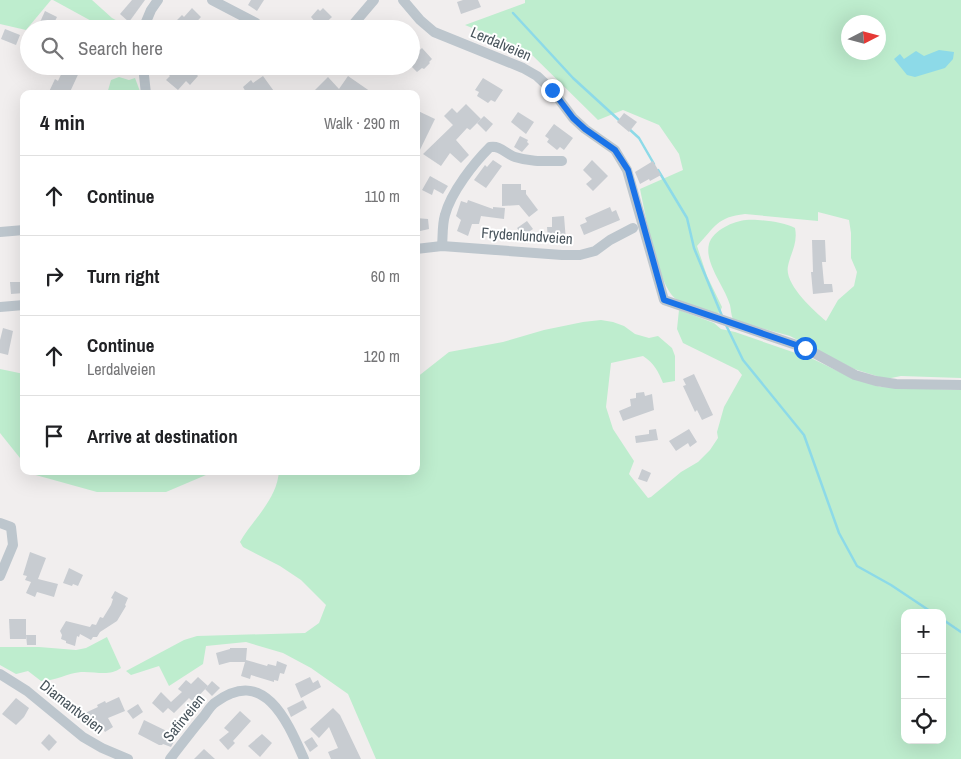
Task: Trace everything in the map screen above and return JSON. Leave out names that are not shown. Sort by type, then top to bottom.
[{"type":"street","points":[[147,20],[158,0]]},
{"type":"street","points":[[212,0],[249,20]]},
{"type":"street","points":[[357,20],[374,0]]},
{"type":"street","name":"Lerdalveien","points":[[403,0],[420,20],[434,32],[523,68],[537,76],[552,90],[573,118],[618,154],[628,170],[664,300],[805,348],[855,375],[896,384],[961,385]]},
{"type":"street","points":[[143,75],[145,90]]},
{"type":"street","points":[[442,246],[443,226],[448,206],[480,156],[490,147],[498,147],[512,156],[528,161],[562,161]]},
{"type":"street","name":"Frydenlundveien","points":[[420,249],[442,246],[562,256],[580,255],[595,251],[610,240],[633,228]]},
{"type":"street","points":[[0,232],[20,230]]},
{"type":"street","points":[[0,307],[20,305]]},
{"type":"street","points":[[0,523],[11,527],[13,545],[0,576]]},
{"type":"street","name":"Diamantveien","points":[[0,674],[27,691],[83,737],[102,748],[128,759]]},
{"type":"street","name":"Safirveien","points":[[170,759],[215,702],[232,693],[253,691],[268,699],[285,718],[304,759]]},
{"type":"green space","points":[[0,0],[51,0],[34,20],[20,20],[20,29],[0,24]]},
{"type":"green space","points":[[53,0],[92,0],[116,20],[90,20]]},
{"type":"green space","points":[[525,0],[961,0],[961,378],[901,376],[886,379],[854,369],[790,336],[733,320],[730,305],[709,259],[709,244],[715,234],[724,227],[746,220],[778,223],[795,228],[795,243],[788,266],[790,281],[801,296],[826,321],[838,300],[854,286],[857,272],[851,258],[849,220],[818,212],[818,221],[745,214],[722,220],[697,246],[707,276],[722,307],[720,312],[716,314],[685,304],[676,299],[669,292],[658,265],[640,189],[683,170],[679,154],[659,125],[623,110],[598,120],[528,51],[465,25],[525,3]]},
{"type":"green space","points":[[119,77],[129,80],[135,78],[140,90],[108,90],[111,80]]},
{"type":"green space","points":[[679,310],[714,323],[721,329],[813,359],[852,378],[881,387],[961,390],[961,759],[376,759],[348,694],[311,668],[283,653],[246,642],[206,646],[203,664],[169,686],[159,666],[131,675],[126,671],[184,640],[197,636],[305,633],[319,623],[326,605],[301,580],[280,566],[243,547],[240,542],[264,509],[274,491],[278,475],[420,475],[420,375],[449,352],[503,342],[544,330],[601,320],[624,326],[635,334],[649,338],[658,336],[672,348],[675,356],[675,381],[663,383],[650,361],[643,356],[611,363],[606,407],[613,429],[634,461],[629,474],[648,498],[681,472],[698,462],[710,450],[718,438],[717,432],[724,407],[742,375],[738,370],[683,343],[677,329]]},
{"type":"green space","points":[[0,369],[20,373],[20,458],[0,433]]},
{"type":"green space","points":[[36,475],[206,475],[166,492],[97,492]]},
{"type":"green space","points":[[107,637],[121,668],[116,671],[102,673],[81,672],[41,681],[28,671],[16,674],[0,665],[0,647],[39,647],[76,650],[86,648]]},
{"type":"water","points":[[939,50],[954,52],[953,59],[945,68],[915,77],[907,75],[894,59],[900,54],[904,59],[916,51],[924,56]]},
{"type":"building","points":[[132,0],[145,0],[130,20],[127,20],[120,14]]},
{"type":"building","points":[[251,0],[264,0],[257,11],[248,5]]},
{"type":"building","points":[[478,0],[481,7],[461,14],[457,2]]},
{"type":"building","points":[[192,8],[201,17],[198,20],[177,20],[182,15],[184,17]]},
{"type":"building","points":[[323,8],[332,17],[329,20],[313,20],[311,17],[318,9],[320,11]]},
{"type":"building","points":[[45,11],[57,17],[56,20],[41,20]]},
{"type":"building","points":[[5,29],[20,35],[16,45],[1,39]]},
{"type":"building","points":[[422,48],[432,59],[424,69],[420,70],[420,50]]},
{"type":"building","points":[[61,75],[78,75],[71,90],[50,90],[55,79],[58,81]]},
{"type":"building","points":[[170,76],[198,76],[190,85],[186,81],[178,90],[166,80]]},
{"type":"building","points":[[263,76],[273,90],[245,90],[243,87],[251,80],[253,83]]},
{"type":"building","points":[[348,76],[368,90],[315,90],[328,77],[339,89]]},
{"type":"building","points":[[483,78],[503,90],[495,102],[491,100],[488,103],[477,96],[479,92],[475,90]]},
{"type":"building","points":[[466,104],[481,119],[470,130],[467,128],[456,140],[469,155],[461,163],[450,153],[441,166],[423,154],[453,125],[444,116],[452,108],[457,113]]},
{"type":"building","points":[[420,112],[435,119],[420,150]]},
{"type":"building","points":[[518,112],[534,122],[526,134],[511,122]]},
{"type":"building","points":[[624,113],[637,122],[629,132],[617,122]]},
{"type":"building","points":[[484,116],[493,124],[486,132],[477,123]]},
{"type":"building","points":[[554,124],[573,138],[564,150],[560,147],[557,150],[547,142],[549,139],[545,136]]},
{"type":"building","points":[[520,136],[528,140],[529,144],[522,152],[514,147]]},
{"type":"building","points":[[493,160],[502,166],[486,188],[474,180],[485,165],[487,167]]},
{"type":"building","points":[[592,160],[608,176],[593,191],[586,184],[592,179],[583,170]]},
{"type":"building","points":[[653,161],[661,175],[640,184],[635,172]]},
{"type":"building","points":[[430,176],[448,186],[443,194],[434,189],[432,195],[422,190]]},
{"type":"building","points":[[502,184],[521,184],[521,190],[526,190],[526,194],[538,210],[529,217],[519,205],[502,206]]},
{"type":"building","points":[[468,200],[493,209],[493,207],[505,208],[504,219],[481,216],[479,224],[472,224],[468,236],[457,231],[461,220],[456,216],[461,201],[467,203]]},
{"type":"building","points":[[610,207],[612,212],[616,210],[620,220],[584,235],[580,225],[587,222],[585,218]]},
{"type":"building","points":[[564,216],[566,241],[553,242],[553,239],[548,239],[547,227],[552,227],[552,217]]},
{"type":"building","points":[[420,218],[428,219],[429,229],[420,231]]},
{"type":"building","points":[[527,221],[533,229],[523,236],[517,228]]},
{"type":"building","points":[[812,240],[825,240],[826,262],[822,262],[824,284],[832,284],[833,292],[813,294],[811,272],[813,272]]},
{"type":"building","points":[[10,282],[20,282],[20,293],[11,294]]},
{"type":"building","points":[[3,328],[13,331],[8,355],[0,353],[0,340]]},
{"type":"building","points":[[694,374],[713,415],[702,420],[697,410],[695,412],[683,386],[686,385],[683,379]]},
{"type":"building","points":[[644,392],[645,396],[652,394],[654,410],[623,421],[619,411],[631,406],[630,399],[636,398],[636,393]]},
{"type":"building","points":[[656,429],[658,440],[636,443],[635,436],[649,434],[649,430]]},
{"type":"building","points":[[689,429],[697,442],[690,447],[688,443],[676,451],[669,441]]},
{"type":"building","points":[[642,469],[651,473],[647,482],[638,479]]},
{"type":"building","points":[[30,552],[46,558],[38,579],[58,584],[54,597],[37,592],[35,597],[26,593],[31,582],[25,580],[27,576],[23,575]]},
{"type":"building","points":[[69,568],[83,575],[78,586],[63,583]]},
{"type":"building","points":[[115,591],[128,598],[126,606],[117,621],[91,640],[80,634],[79,637],[77,636],[75,646],[61,639],[60,631],[66,621],[90,627],[92,624],[96,625],[100,617],[103,618],[111,605],[113,599],[111,598]]},
{"type":"building","points":[[9,619],[26,619],[26,639],[10,639]]},
{"type":"building","points":[[26,635],[36,635],[36,645],[27,645]]},
{"type":"building","points":[[230,648],[247,648],[246,660],[267,666],[268,664],[276,666],[277,661],[287,665],[284,674],[280,673],[278,681],[274,680],[274,682],[251,675],[250,679],[241,676],[245,662],[230,662],[219,665],[216,653]]},
{"type":"building","points":[[198,677],[208,686],[193,702],[189,698],[174,713],[168,708],[163,713],[152,703],[161,692],[171,702],[182,692],[178,689],[186,680],[191,684]]},
{"type":"building","points":[[310,677],[313,683],[318,680],[321,687],[301,698],[295,684]]},
{"type":"building","points":[[212,681],[220,688],[212,696],[205,689]]},
{"type":"building","points":[[119,697],[125,711],[108,718],[113,727],[105,732],[99,723],[91,726],[85,713],[98,707],[97,705],[105,701],[106,703]]},
{"type":"building","points":[[16,698],[29,708],[16,725],[2,714]]},
{"type":"building","points":[[303,700],[307,708],[291,717],[287,708]]},
{"type":"building","points":[[138,704],[143,712],[133,719],[127,711]]},
{"type":"building","points":[[333,708],[340,715],[361,759],[331,759],[328,752],[338,748],[329,727],[319,738],[310,729]]},
{"type":"building","points":[[240,711],[251,721],[233,741],[235,743],[228,750],[219,740],[229,732],[224,728]]},
{"type":"building","points":[[144,720],[177,736],[171,747],[163,744],[159,745],[138,734]]},
{"type":"building","points":[[49,734],[57,742],[49,751],[41,743]]},
{"type":"building","points":[[262,734],[272,743],[260,757],[248,746]]},
{"type":"building","points":[[312,737],[318,746],[310,752],[304,742]]},
{"type":"building","points":[[204,749],[215,759],[194,759]]},
{"type":"waterway","points":[[513,13],[573,78],[620,121]]},
{"type":"waterway","points":[[628,128],[639,138],[654,164]]},
{"type":"waterway","points":[[658,170],[687,218],[694,248],[722,316]]},
{"type":"waterway","points":[[726,325],[743,360],[804,435],[839,533],[857,566],[891,585],[927,609]]},
{"type":"waterway","points":[[946,622],[961,632]]},
{"type":"route","points":[[552,90],[573,118],[592,135],[615,150],[628,170],[664,300],[721,321],[805,348]]}]
